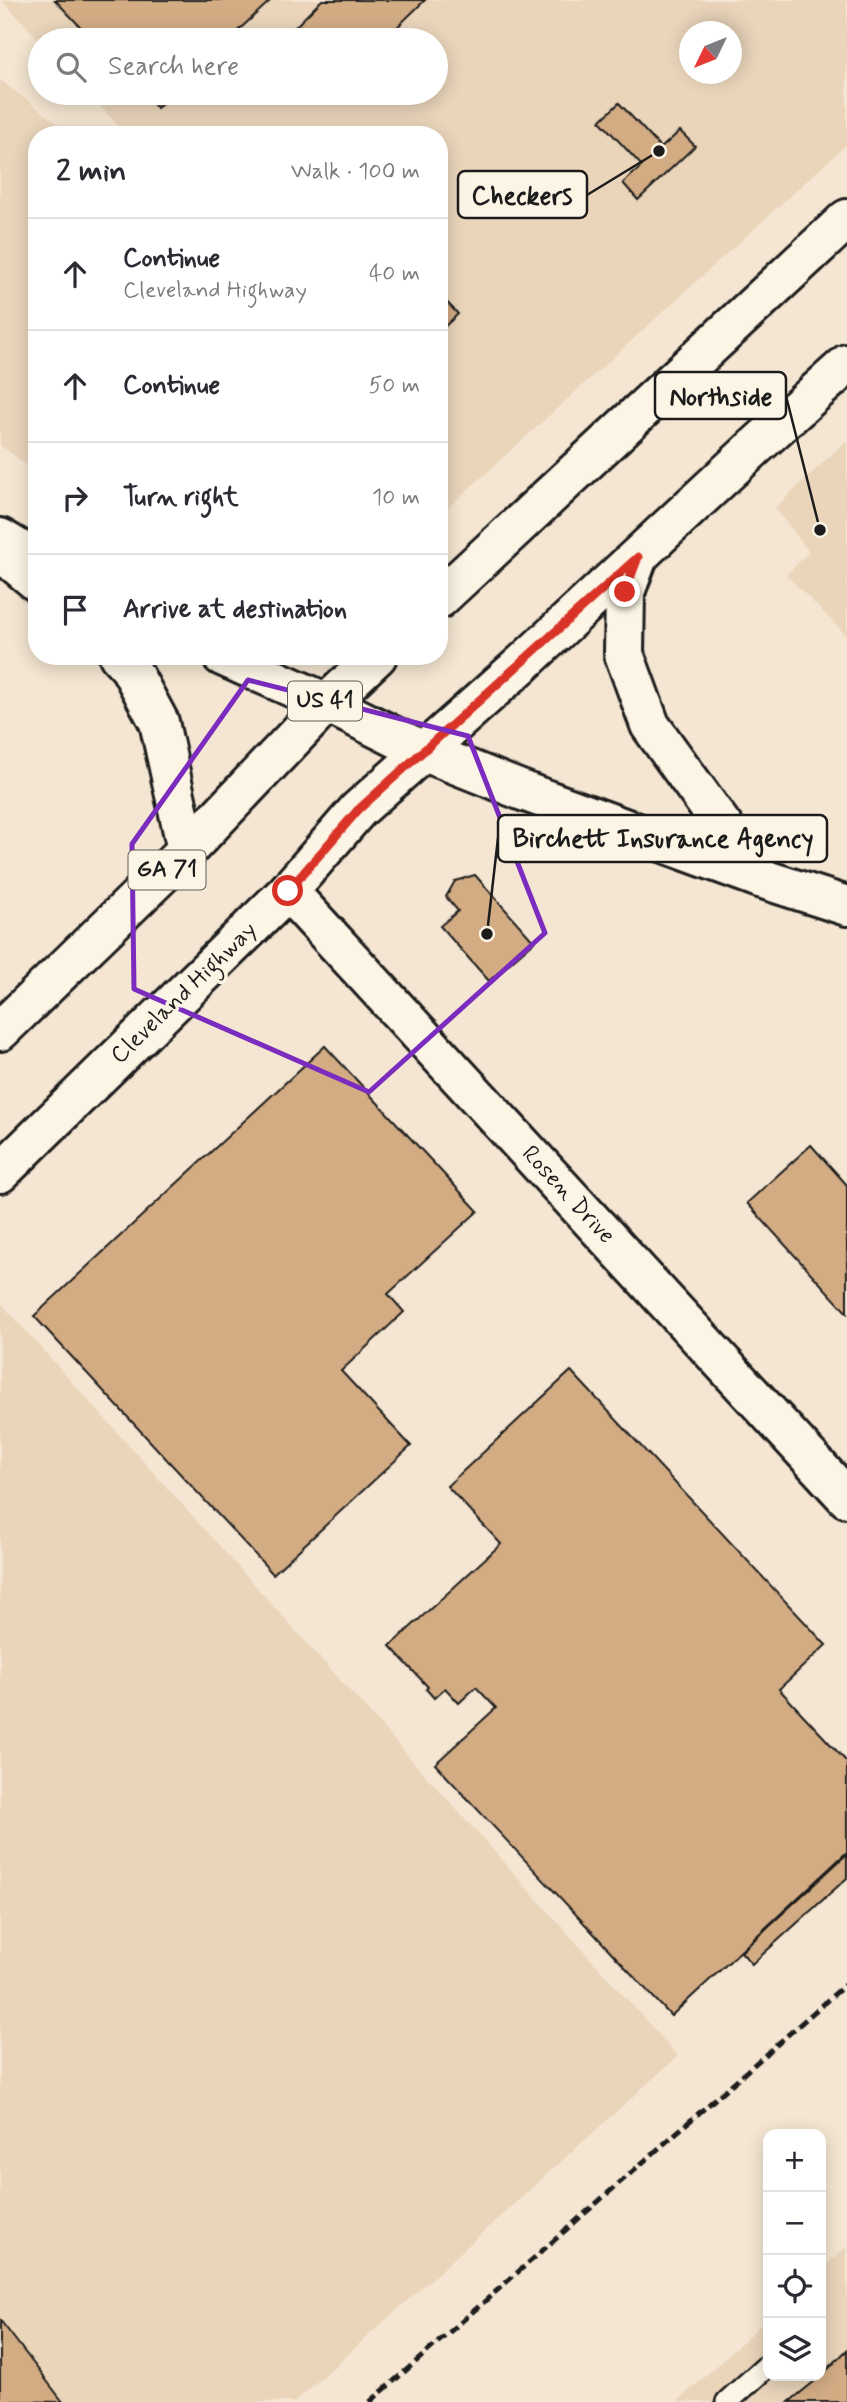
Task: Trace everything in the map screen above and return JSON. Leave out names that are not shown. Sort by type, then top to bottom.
[{"type":"main road","points":[[448,591],[847,219]]},
{"type":"main road","name":"Cleveland Highway","points":[[0,1173],[288,891],[358,810],[425,752],[847,364]]},
{"type":"main road","points":[[0,538],[28,555]]},
{"type":"main road","points":[[0,551],[28,574]]},
{"type":"main road","points":[[638,557],[625,592],[624,654],[650,724],[760,878]]},
{"type":"main road","points":[[127,665],[159,722],[187,850]]},
{"type":"main road","name":"US 41","points":[[242,665],[327,703],[425,752],[536,796],[760,878],[847,906]]},
{"type":"main road","points":[[327,703],[367,665]]},
{"type":"main road","name":"GA 71","points":[[0,1031],[187,850],[327,703]]},
{"type":"main road","name":"Rosen Drive","points":[[288,891],[847,1498]]},
{"type":"lane","points":[[727,2402],[763,2370]]},
{"type":"highlighted area","points":[[248,680],[468,736],[545,933],[369,1092],[134,989],[132,844]]},
{"type":"shaded area","points":[[2,0],[847,0],[847,144],[448,508],[448,126],[119,126],[99,105],[448,105],[448,28],[28,28]]},
{"type":"shaded area","points":[[0,80],[28,101],[28,105],[33,105],[61,126],[28,126],[28,466],[0,445]]},
{"type":"shaded area","points":[[847,440],[847,636],[786,575],[809,552],[775,508]]},
{"type":"shaded area","points":[[0,1302],[678,2056],[295,2402],[0,2402]]},
{"type":"shaded area","points":[[847,2246],[847,2402],[677,2402],[763,2323],[763,2381],[826,2381],[826,2265]]},
{"type":"building","points":[[55,0],[271,0],[241,28],[82,28]]},
{"type":"building","points":[[322,0],[425,0],[396,28],[295,27]]},
{"type":"building","points":[[619,103],[661,148],[680,131],[695,146],[638,200],[623,183],[642,166],[600,121]]},
{"type":"building","points":[[448,303],[458,314],[448,323]]},
{"type":"building","points":[[475,875],[534,942],[489,981],[440,926],[458,911],[446,897],[455,881]]},
{"type":"building","points":[[325,1046],[478,1211],[388,1294],[404,1312],[341,1371],[411,1446],[273,1574],[34,1316]]},
{"type":"building","points":[[811,1145],[847,1185],[847,1313],[747,1203]]},
{"type":"building","points":[[571,1371],[826,1645],[779,1689],[847,1762],[847,1852],[671,2016],[435,1764],[496,1708],[476,1687],[459,1703],[445,1688],[434,1698],[426,1689],[428,1687],[390,1646],[501,1544],[447,1486]]},
{"type":"building","points":[[847,1854],[847,1878],[752,1964],[741,1952]]},
{"type":"building","points":[[0,2320],[63,2402],[0,2401]]},
{"type":"building","points":[[847,2350],[847,2402],[789,2402],[815,2381],[826,2381],[826,2371]]},
{"type":"railway","points":[[370,2402],[847,1983]]},
{"type":"place","name":"Checkers","points":[[659,151]]},
{"type":"place","name":"Northside","points":[[820,530]]},
{"type":"place","name":"Birchett Insurance Agency","points":[[487,934]]},
{"type":"route","points":[[288,891],[358,810],[638,557],[625,592]]}]
